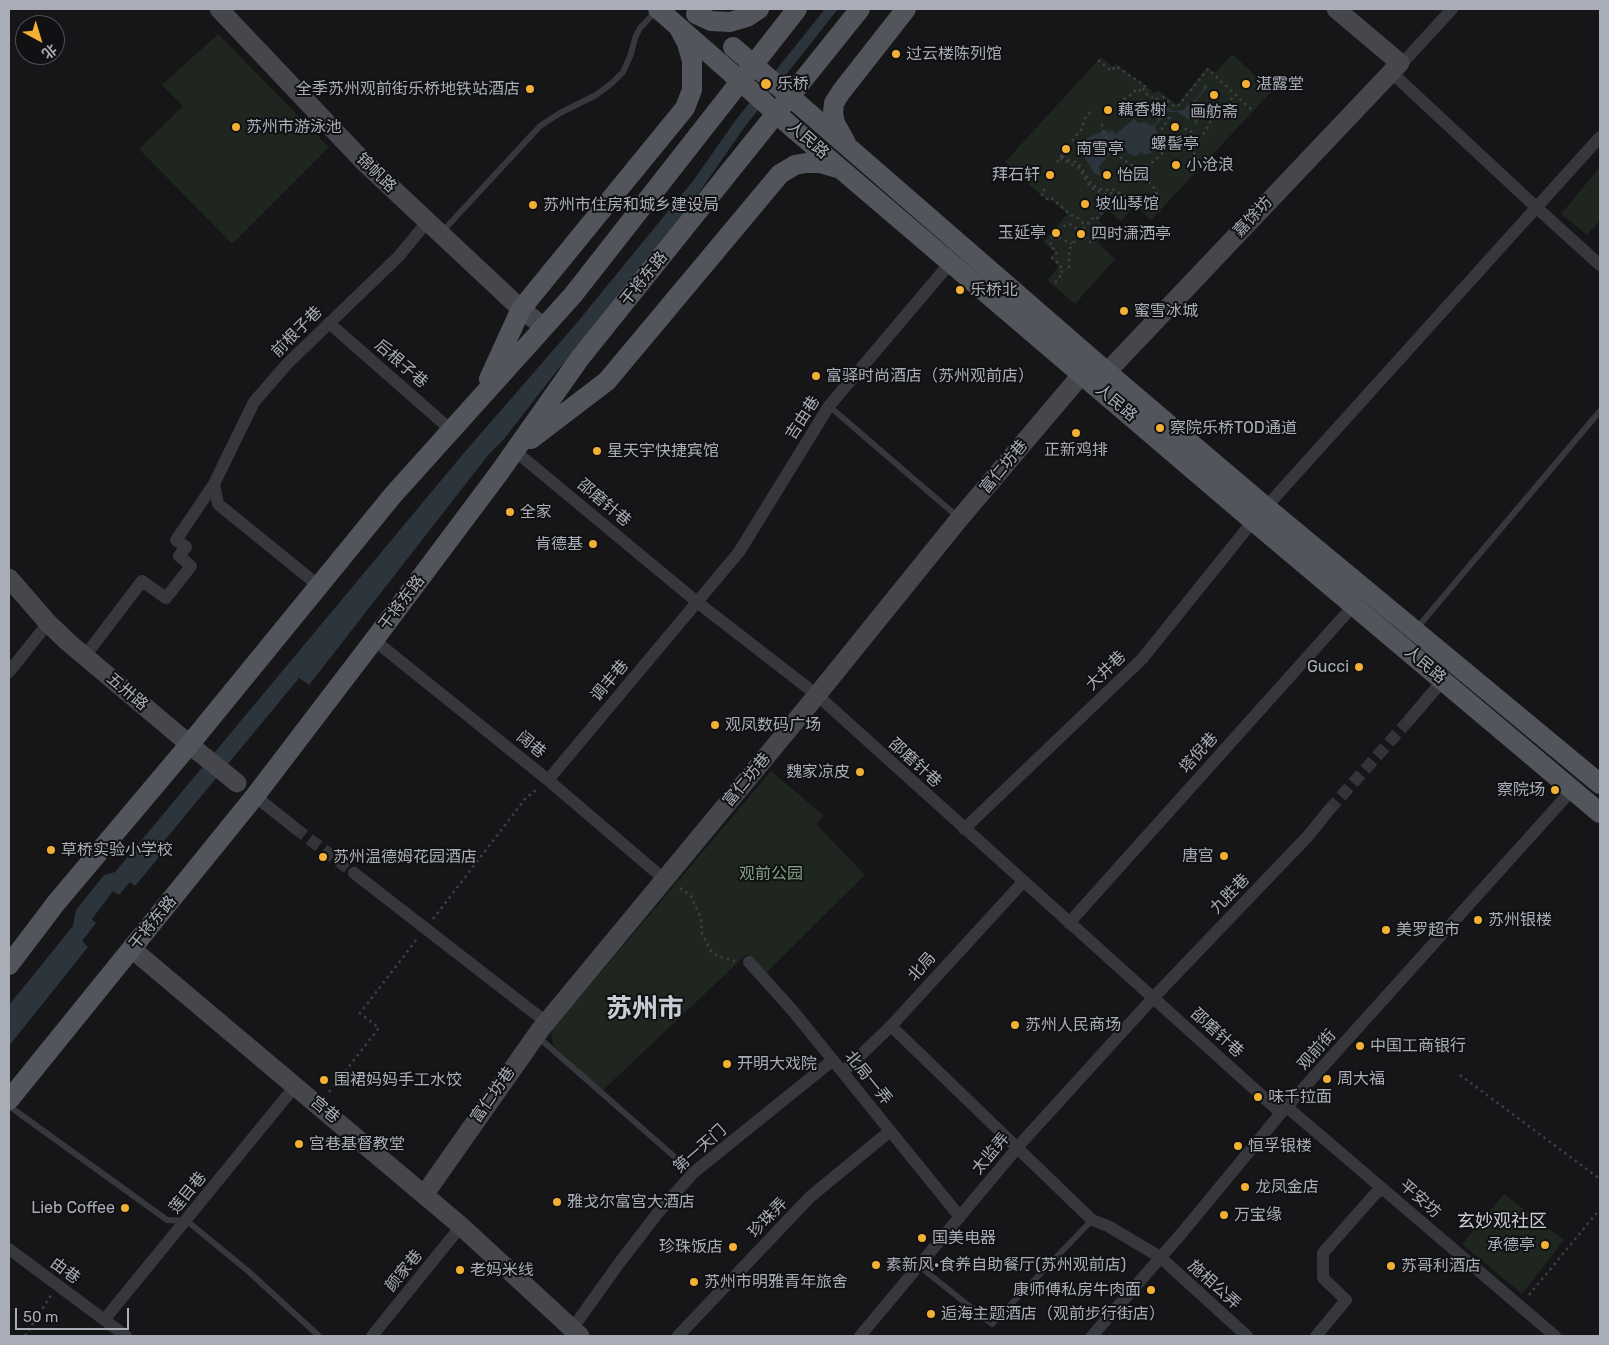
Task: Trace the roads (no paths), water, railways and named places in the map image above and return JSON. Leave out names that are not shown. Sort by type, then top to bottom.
[{"type":"main road","name":"人民路","points":[[658,9],[795,130],[1082,374],[1260,514],[1415,630],[1600,784]]},
{"type":"main road","points":[[693,11],[711,21],[730,22],[748,17],[759,9]]},
{"type":"main road","points":[[9,965],[56,903],[197,751],[319,586],[393,495],[573,295],[797,9]]},
{"type":"main road","name":"干将东路","points":[[9,1100],[254,796],[374,640],[515,451],[580,358],[860,9]]},
{"type":"main road","points":[[850,149],[838,131],[833,113],[834,103],[906,9]]},
{"type":"main road","name":"人民路","points":[[693,11],[1107,372],[1260,514],[1354,605],[1600,813]]},
{"type":"main road","points":[[482,395],[521,309],[685,108],[692,90],[693,72],[690,53],[679,28]]},
{"type":"main road","points":[[515,451],[607,381],[780,174],[795,165],[812,162],[827,164],[842,170]]},
{"type":"street","name":"锦帆路","points":[[219,9],[346,144],[521,309],[544,327]]},
{"type":"street","points":[[1336,9],[1537,208],[1600,265]]},
{"type":"street","points":[[1395,68],[1407,58],[1452,9]]},
{"type":"street","name":"嘉馀坊","points":[[1107,372],[1395,68]]},
{"type":"street","name":"大井巷","points":[[964,829],[1142,659],[1260,514],[1600,137]]},
{"type":"street","name":"前根子巷","points":[[85,656],[142,581],[166,598],[191,566],[180,556],[186,547],[176,540],[214,484],[254,402],[287,364],[329,323],[399,256],[434,228]]},
{"type":"street","name":"吉由巷","points":[[697,602],[739,552],[829,406],[951,262]]},
{"type":"street","name":"后根子巷","points":[[329,323],[451,430]]},
{"type":"street","name":"富仁坊巷","points":[[424,1195],[541,1029],[817,695],[960,518],[1082,374]]},
{"type":"street","name":"邵磨针巷","points":[[515,451],[697,602],[817,695],[1153,998],[1284,1110]]},
{"type":"street","points":[[214,484],[218,504],[319,586]]},
{"type":"street","name":"五卅路","points":[[9,578],[48,623],[85,656],[197,751],[254,796]]},
{"type":"street","name":"调丰巷","points":[[548,780],[697,602]]},
{"type":"street","name":"塔倪巷","points":[[1069,923],[1354,605]]},
{"type":"street","points":[[9,672],[48,623]]},
{"type":"street","name":"阔巷","points":[[374,640],[548,780],[664,879]]},
{"type":"street","points":[[1410,719],[1443,680]]},
{"type":"street","name":"观前街","points":[[1092,1336],[1284,1110],[1572,790]]},
{"type":"street","points":[[254,796],[295,828]]},
{"type":"street","name":"九胜巷","points":[[1153,998],[1308,836],[1329,810]]},
{"type":"street","points":[[354,873],[541,1029]]},
{"type":"street","name":"北局","points":[[843,1072],[891,1026],[1023,882]]},
{"type":"street","name":"宫巷","points":[[132,949],[296,1085],[460,1226],[576,1333]]},
{"type":"street","name":"北局一弄","points":[[749,962],[843,1072],[960,1217]]},
{"type":"street","name":"太监弄","points":[[860,1336],[1018,1147],[1153,998]]},
{"type":"street","points":[[891,1026],[1092,1220]]},
{"type":"street","name":"第一天门","points":[[576,1333],[636,1242],[693,1173],[833,1060]]},
{"type":"street","name":"莲目巷","points":[[104,1320],[187,1221],[296,1085]]},
{"type":"street","name":"平安坊","points":[[1284,1110],[1383,1189],[1555,1336]]},
{"type":"street","name":"珍珠弄","points":[[678,1336],[810,1197],[890,1131]]},
{"type":"street","points":[[1316,1336],[1346,1300],[1324,1278],[1323,1253],[1376,1194],[1383,1189]]},
{"type":"street","name":"施相公弄","points":[[1092,1220],[1108,1226],[1160,1257],[1247,1336]]},
{"type":"street","name":"颜家巷","points":[[372,1336],[460,1226]]},
{"type":"street","name":"由巷","points":[[9,1250],[126,1336]]},
{"type":"lane","points":[[434,228],[540,126],[560,113],[596,95],[612,83],[623,72],[640,28],[658,9]]},
{"type":"lane","points":[[829,406],[960,518]]},
{"type":"lane","points":[[1415,630],[1600,411]]},
{"type":"lane","points":[[541,1029],[693,1173]]},
{"type":"lane","points":[[9,1106],[168,1220],[187,1221],[248,1271],[319,1336]]},
{"type":"lane","points":[[919,1266],[992,1324],[1092,1220]]},
{"type":"tunnel","points":[[1329,810],[1410,719]]},
{"type":"tunnel","points":[[295,828],[354,873]]},
{"type":"place","name":"过云楼陈列馆","points":[[896,54]]},
{"type":"place","name":"乐桥","points":[[766,84]]},
{"type":"place","name":"湛露堂","points":[[1246,84]]},
{"type":"place","name":"全季苏州观前街乐桥地铁站酒店","points":[[530,89]]},
{"type":"place","name":"画舫斋","points":[[1214,95]]},
{"type":"place","name":"藕香榭","points":[[1108,110]]},
{"type":"place","name":"苏州市游泳池","points":[[236,127]]},
{"type":"place","name":"螺髻亭","points":[[1175,127]]},
{"type":"place","name":"南雪亭","points":[[1066,149]]},
{"type":"place","name":"小沧浪","points":[[1176,165]]},
{"type":"place","name":"拜石轩","points":[[1050,175]]},
{"type":"place","name":"怡园","points":[[1107,175]]},
{"type":"place","name":"坡仙琴馆","points":[[1085,204]]},
{"type":"place","name":"苏州市住房和城乡建设局","points":[[533,205]]},
{"type":"place","name":"玉延亭","points":[[1056,233]]},
{"type":"place","name":"四时潇洒亭","points":[[1081,234]]},
{"type":"place","name":"乐桥北","points":[[960,290]]},
{"type":"place","name":"蜜雪冰城","points":[[1124,311]]},
{"type":"place","name":"富驿时尚酒店（苏州观前店）","points":[[816,376]]},
{"type":"place","name":"察院乐桥TOD通道","points":[[1160,428]]},
{"type":"place","name":"正新鸡排","points":[[1076,433]]},
{"type":"place","name":"星天宇快捷宾馆","points":[[597,451]]},
{"type":"place","name":"全家","points":[[510,512]]},
{"type":"place","name":"肯德基","points":[[593,544]]},
{"type":"place","name":"Gucci","points":[[1359,667]]},
{"type":"place","name":"观凤数码广场","points":[[715,725]]},
{"type":"place","name":"魏家凉皮","points":[[860,772]]},
{"type":"place","name":"察院场","points":[[1555,790]]},
{"type":"place","name":"草桥实验小学校","points":[[51,850]]},
{"type":"place","name":"唐宫","points":[[1224,856]]},
{"type":"place","name":"苏州温德姆花园酒店","points":[[323,857]]},
{"type":"place","name":"苏州银楼","points":[[1478,920]]},
{"type":"place","name":"美罗超市","points":[[1386,930]]},
{"type":"place","name":"苏州人民商场","points":[[1015,1025]]},
{"type":"place","name":"中国工商银行","points":[[1360,1046]]},
{"type":"place","name":"开明大戏院","points":[[727,1064]]},
{"type":"place","name":"周大福","points":[[1327,1079]]},
{"type":"place","name":"围裙妈妈手工水饺","points":[[324,1080]]},
{"type":"place","name":"味千拉面","points":[[1258,1097]]},
{"type":"place","name":"宫巷基督教堂","points":[[299,1144]]},
{"type":"place","name":"恒孚银楼","points":[[1238,1146]]},
{"type":"place","name":"龙凤金店","points":[[1245,1187]]},
{"type":"place","name":"雅戈尔富宫大酒店","points":[[557,1202]]},
{"type":"place","name":"Lieb Coffee","points":[[125,1208]]},
{"type":"place","name":"万宝缘","points":[[1224,1215]]},
{"type":"place","name":"国美电器","points":[[922,1238]]},
{"type":"place","name":"承德亭","points":[[1545,1245]]},
{"type":"place","name":"珍珠饭店","points":[[733,1247]]},
{"type":"place","name":"素新风·食养自助餐厅(苏州观前店)","points":[[876,1265]]},
{"type":"place","name":"苏哥利酒店","points":[[1391,1266]]},
{"type":"place","name":"老妈米线","points":[[460,1270]]},
{"type":"place","name":"苏州市明雅青年旅舍","points":[[694,1282]]},
{"type":"place","name":"康师傅私房牛肉面","points":[[1151,1290]]},
{"type":"place","name":"逅海主题酒店（观前步行街店）","points":[[931,1314]]},
{"type":"district","name":"苏州市","points":[[645,1009]]},
{"type":"district","name":"玄妙观社区","points":[[1502,1222]]},
{"type":"park label","name":"观前公园","points":[[771,874]]}]
